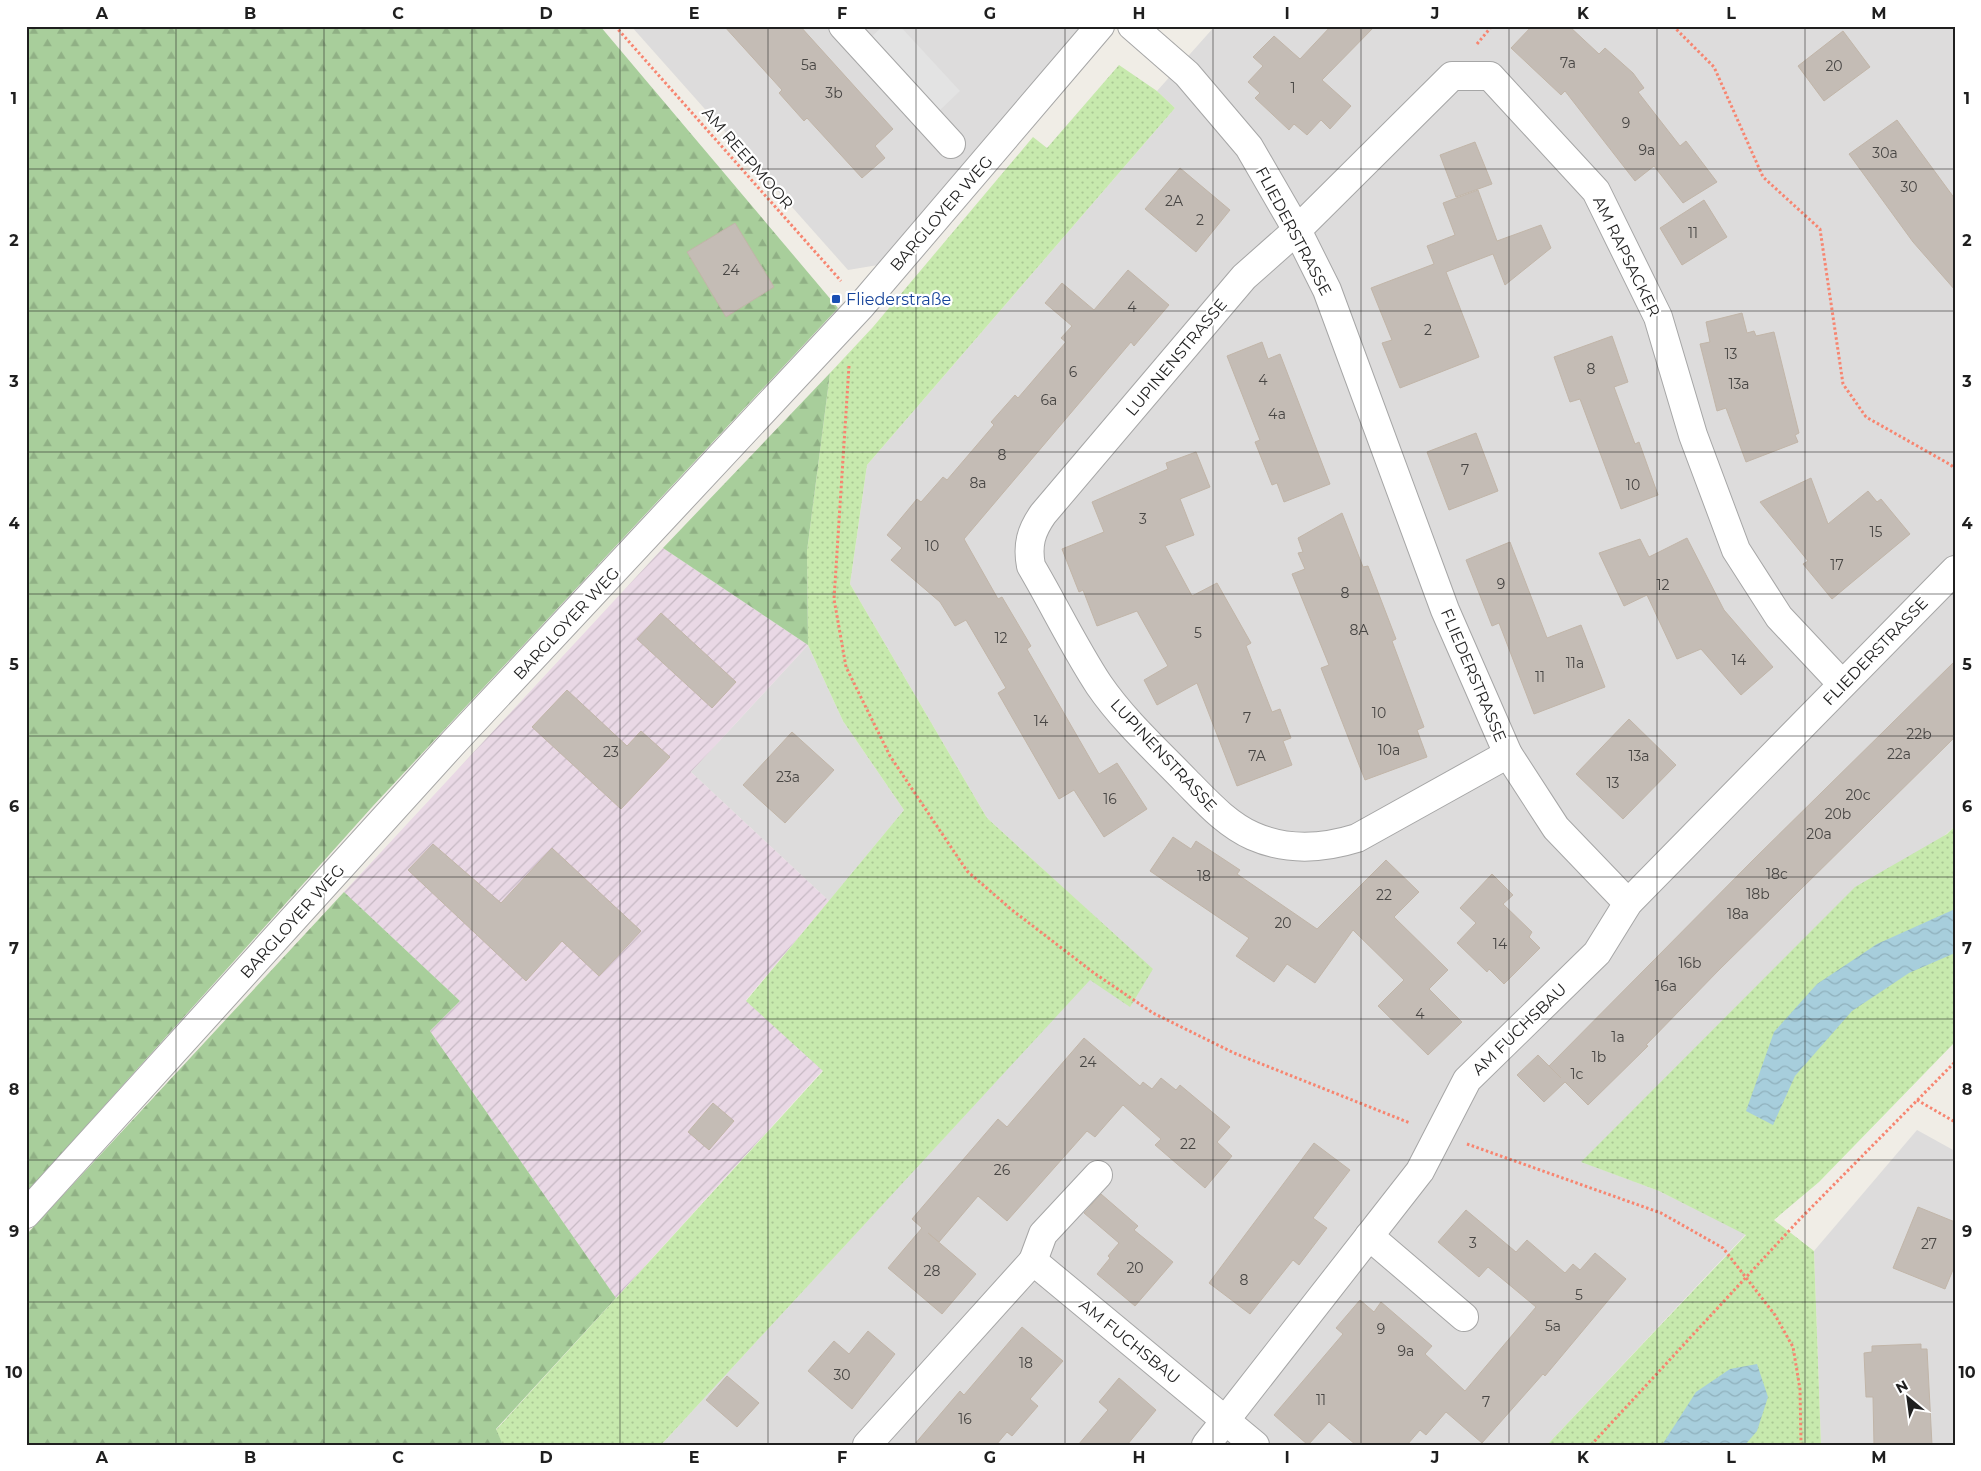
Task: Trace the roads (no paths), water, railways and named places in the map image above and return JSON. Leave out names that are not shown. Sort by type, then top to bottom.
[{"type":"street","name":"BARGLOYER WEG","points":[[26,1214],[459,737],[861,306],[1100,26]]},
{"type":"street","name":"FLIEDERSTRASSE","points":[[1132,26],[1188,74],[1249,148],[1297,230],[1327,290],[1445,610],[1508,754],[1556,828],[1628,903],[1955,570]]},
{"type":"street","points":[[847,28],[951,144]]},
{"type":"street","name":"AM RAPSACKER","points":[[1297,230],[1452,76],[1490,76],[1596,191],[1658,318],[1693,435],[1736,550],[1780,617],[1842,684]]},
{"type":"street","name":"LUPINENSTRASSE","points":[[1297,230],[1244,277],[1043,514],[1035,526],[1030,539],[1028,552],[1031,566],[1106,693],[1140,734],[1216,811],[1253,836],[1273,843],[1301,847],[1336,844],[1357,838],[1508,754]]},
{"type":"street","name":"AM FUCHSBAU","points":[[1206,1445],[1420,1171],[1467,1080],[1596,953],[1628,903]]},
{"type":"street","points":[[867,1445],[1033,1261],[1043,1234],[1098,1175]]},
{"type":"street","points":[[1369,1236],[1464,1316]]},
{"type":"street","name":"AM FUCHSBAU","points":[[1033,1261],[1255,1445]]},
{"type":"water","points":[[1955,909],[1955,953],[1909,973],[1852,1011],[1795,1076],[1773,1125],[1746,1111],[1774,1032],[1817,984],[1877,944]]},
{"type":"water","points":[[1757,1364],[1768,1397],[1757,1431],[1745,1445],[1662,1445],[1696,1392],[1730,1369]]},
{"type":"place","name":"Fliederstraße","points":[[836,299]]}]
